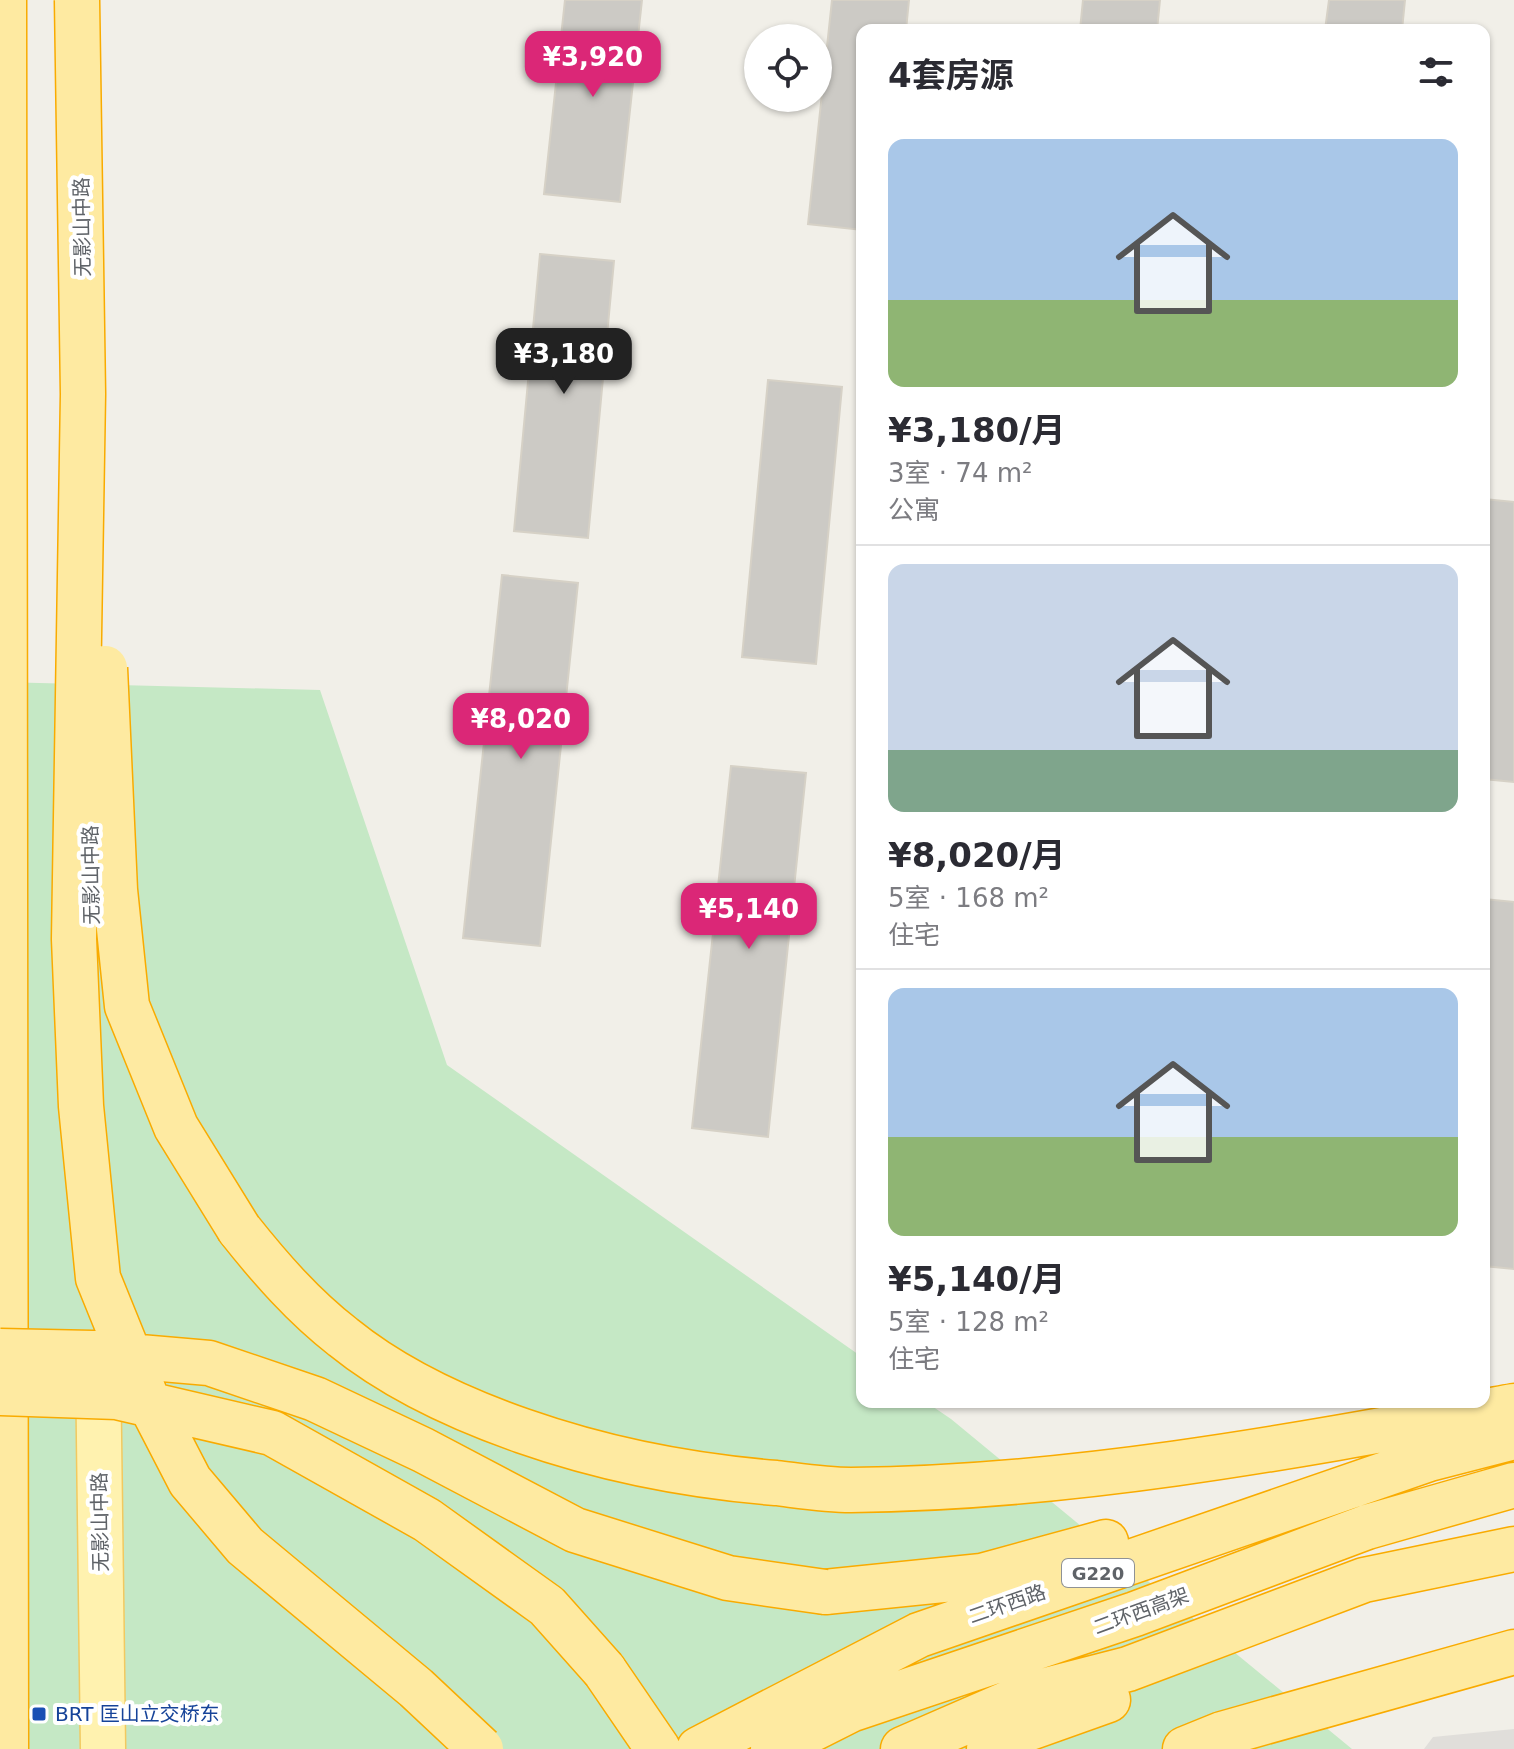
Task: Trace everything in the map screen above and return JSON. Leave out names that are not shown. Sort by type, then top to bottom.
[{"type":"highway","points":[[78,0],[83,394],[74,939],[81,1106],[98,1278],[145,1394],[190,1481],[245,1546],[416,1688],[481,1749]]},
{"type":"highway","points":[[5,3],[6,1749]]},
{"type":"highway","points":[[83,394],[108,703],[115,890],[127,1006],[176,1127],[239,1229],[278,1277],[343,1337],[401,1377],[478,1415],[579,1450],[697,1476],[849,1490],[1023,1481],[1354,1434],[1514,1406]]},
{"type":"highway","points":[[0,1351],[93,1353],[209,1363],[315,1399],[423,1450],[575,1530],[728,1578],[825,1592],[982,1576],[1416,1453],[1514,1418]]},
{"type":"highway","points":[[0,1393],[117,1397],[272,1433],[427,1520],[547,1606],[604,1670],[658,1749]]},
{"type":"highway","name":"二环西路","points":[[699,1749],[919,1635],[1429,1459],[1514,1437]]},
{"type":"highway","name":"二环西高架","points":[[773,1749],[850,1710],[1135,1614],[1367,1527],[1514,1485]]},
{"type":"highway","points":[[903,1749],[1027,1695],[1128,1669],[1364,1580],[1514,1549]]},
{"type":"highway","points":[[989,1749],[1024,1730],[1391,1598],[1514,1580]]},
{"type":"highway","points":[[1185,1749],[1222,1734],[1514,1652]]},
{"type":"highway","points":[[1256,1749],[1353,1699]]},
{"type":"main road","name":"无影山中路","points":[[78,0],[103,1749]]},
{"type":"shaded area","points":[[1514,1729],[1514,1749],[1424,1749],[1433,1737]]},
{"type":"green space","points":[[0,682],[320,690],[447,1065],[856,1353],[856,1408],[935,1408],[951,1419],[1352,1749],[0,1749]]},
{"type":"building","points":[[565,0],[642,0],[620,202],[544,194]]},
{"type":"building","points":[[832,0],[909,0],[907,24],[856,24],[856,229],[808,224],[820,112],[832,112],[832,24],[829,24]]},
{"type":"building","points":[[1083,0],[1160,0],[1158,24],[1081,24]]},
{"type":"building","points":[[1329,0],[1405,0],[1403,24],[1326,24]]},
{"type":"building","points":[[540,254],[614,261],[588,538],[514,531]]},
{"type":"building","points":[[768,380],[842,387],[816,664],[742,657]]},
{"type":"building","points":[[1490,500],[1514,502],[1514,782],[1490,780]]},
{"type":"building","points":[[502,575],[578,583],[540,946],[463,938]]},
{"type":"building","points":[[731,766],[806,773],[768,1137],[692,1128]]},
{"type":"building","points":[[1490,900],[1514,902],[1514,1269],[1490,1267]]},
{"type":"place","name":"BRT 匡山立交桥东","points":[[39,1714]]}]
